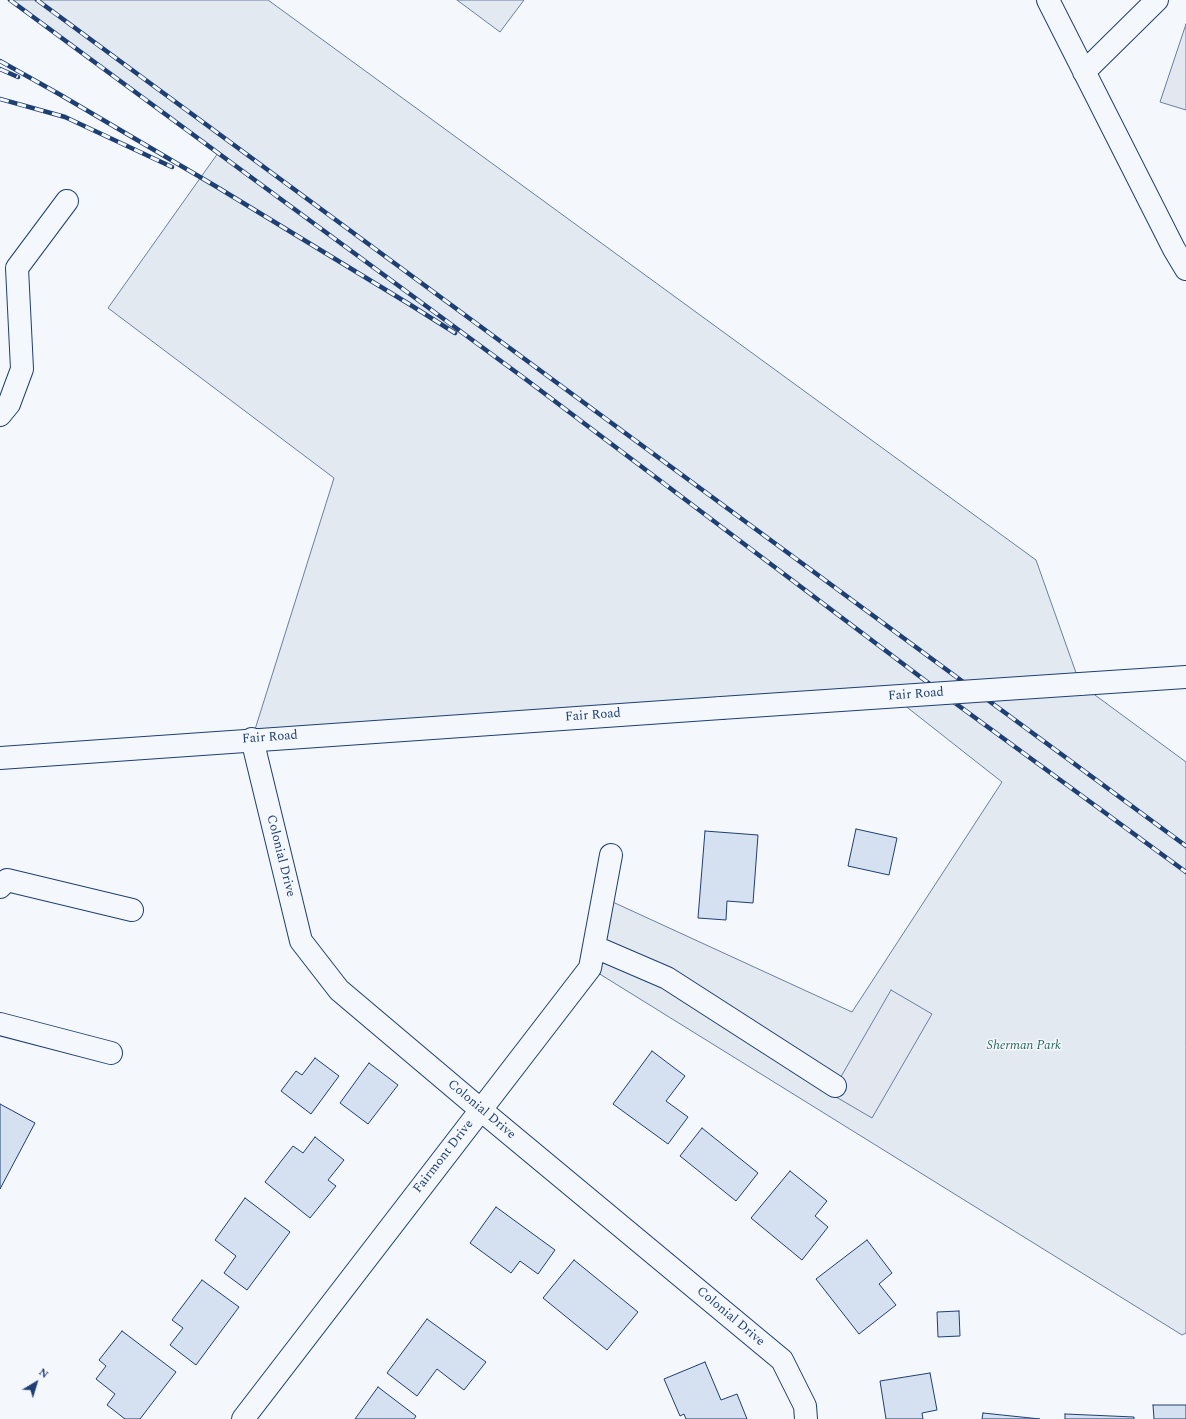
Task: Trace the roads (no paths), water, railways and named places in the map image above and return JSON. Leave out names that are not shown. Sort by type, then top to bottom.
[{"type":"street","points":[[1048,0],[1174,249],[1186,269]]},
{"type":"street","points":[[1084,72],[1157,0]]},
{"type":"street","points":[[0,415],[9,404],[22,369],[17,268],[67,202]]},
{"type":"street","name":"Fair Road","points":[[0,758],[252,739],[1186,677]]},
{"type":"street","name":"Colonial Drive","points":[[252,739],[301,942],[339,990],[782,1360],[805,1406],[806,1419]]},
{"type":"street","name":"Fairmont Drive","points":[[243,1419],[590,968],[612,855]]},
{"type":"street","points":[[0,887],[7,880],[132,910]]},
{"type":"street","points":[[594,947],[667,978],[835,1086]]},
{"type":"street","points":[[0,1024],[111,1053]]},
{"type":"railway","points":[[10,0],[524,378],[955,703],[1186,872]]},
{"type":"railway","points":[[37,0],[1186,846]]},
{"type":"railway","points":[[0,61],[217,187],[455,333]]},
{"type":"railway","points":[[0,69],[18,77]]},
{"type":"railway","points":[[0,99],[65,117],[172,167]]},
{"type":"park label","name":"Sherman Park","points":[[1024,1046]]}]
